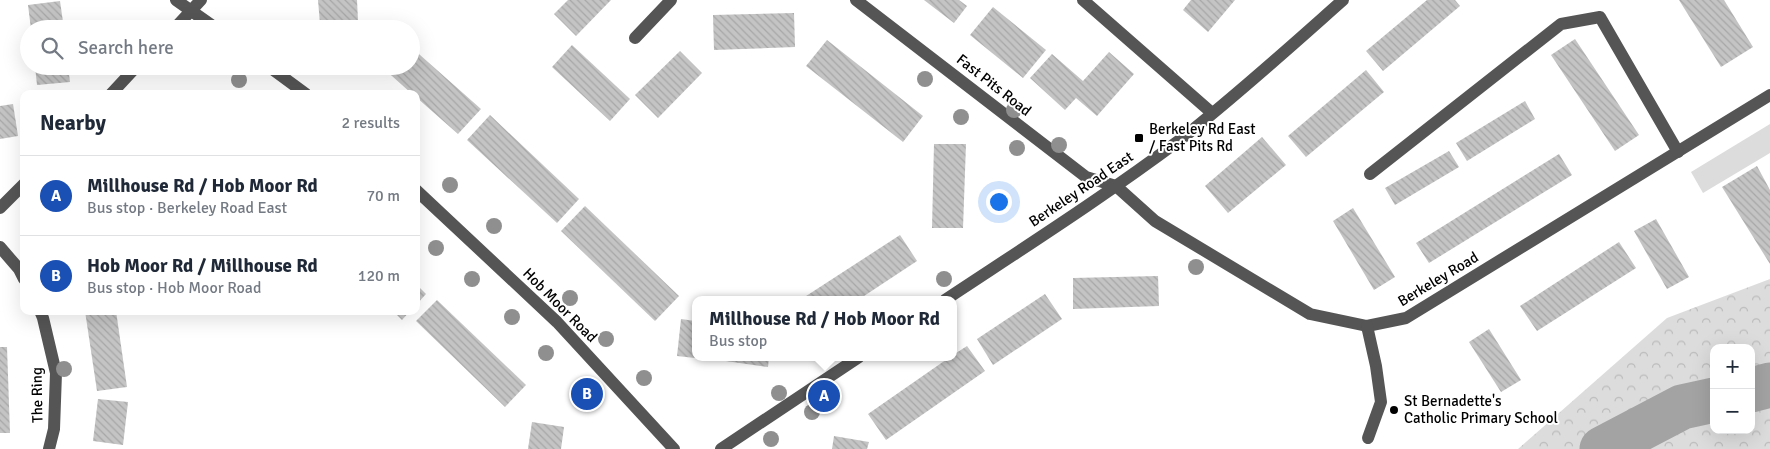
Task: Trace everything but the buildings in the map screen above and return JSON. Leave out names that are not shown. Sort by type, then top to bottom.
[{"type":"street","points":[[176,0],[205,20]]},
{"type":"street","points":[[183,20],[202,0]]},
{"type":"street","points":[[636,38],[671,0]]},
{"type":"street","name":"Fast Pits Road","points":[[856,0],[1086,177],[1116,186]]},
{"type":"street","points":[[1083,0],[1212,113]]},
{"type":"street","name":"Berkeley Road East","points":[[951,296],[1116,186],[1182,138],[1251,81],[1343,0]]},
{"type":"street","points":[[1370,174],[1561,24],[1600,17],[1678,152]]},
{"type":"street","points":[[115,90],[129,75]]},
{"type":"street","points":[[280,75],[301,90]]},
{"type":"street","name":"Berkeley Road","points":[[1116,186],[1155,221],[1310,314],[1368,326],[1406,318],[1769,97]]},
{"type":"street","points":[[0,208],[20,188]]},
{"type":"street","name":"Hob Moor Road","points":[[420,194],[557,322],[674,449]]},
{"type":"street","points":[[0,247],[20,271]]},
{"type":"street","name":"The Ring","points":[[42,315],[56,373],[54,428],[49,449]]},
{"type":"street","points":[[1368,326],[1381,402],[1368,438]]},
{"type":"street","points":[[721,449],[853,361]]},
{"type":"green space","points":[[1770,124],[1770,153],[1703,193],[1691,172]]},
{"type":"green space","points":[[1770,279],[1770,449],[1518,449],[1667,318]]},
{"type":"waterway","points":[[1755,389],[1770,385]]},
{"type":"waterway","points":[[1602,449],[1682,407],[1710,401]]},
{"type":"place","name":"Berkeley Rd East / Fast Pits Rd","points":[[1139,138]]},
{"type":"place","name":"Hob Moor Rd / Millhouse Rd","points":[[587,394]]},
{"type":"place","name":"Millhouse Rd / Hob Moor Rd","points":[[824,396]]},
{"type":"place","name":"St Bernadette's Catholic Primary School","points":[[1394,410]]}]
